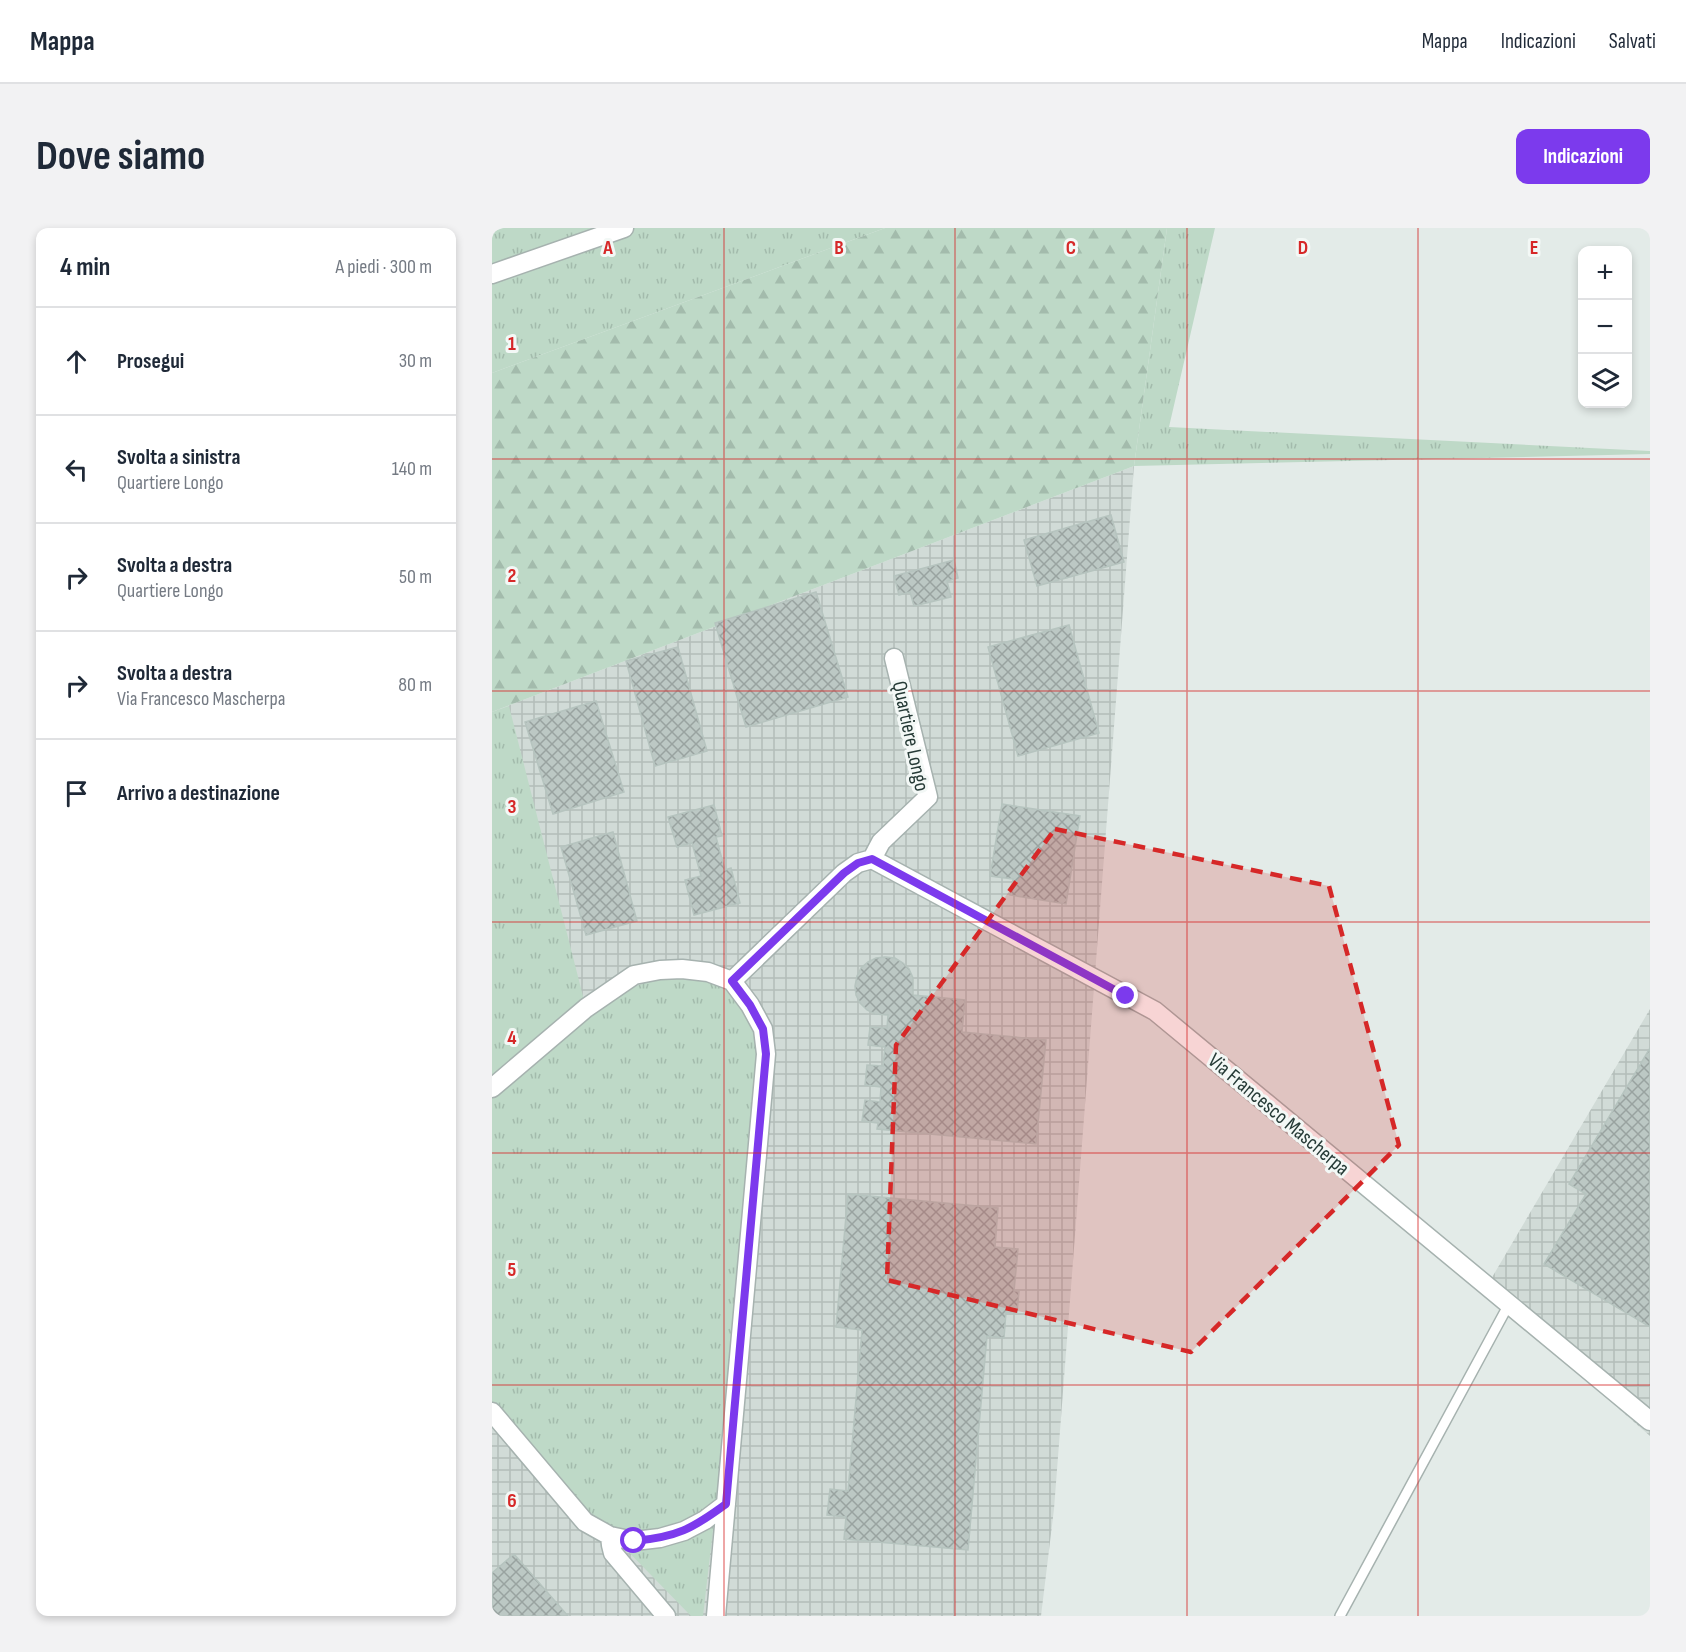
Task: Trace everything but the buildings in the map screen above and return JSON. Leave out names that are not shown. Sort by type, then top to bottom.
[{"type":"street","points":[[492,274],[624,228]]},
{"type":"street","name":"Quartiere Longo","points":[[732,981],[844,873],[858,863],[872,859],[881,842],[928,797],[894,658]]},
{"type":"street","name":"Via Francesco Mascherpa","points":[[872,859],[1155,1011],[1650,1421]]},
{"type":"street","points":[[492,1088],[586,1008],[634,975],[682,969],[708,972],[732,981],[750,1005],[763,1029],[766,1054],[716,1616]]},
{"type":"street","points":[[492,1412],[585,1522],[610,1536],[634,1541],[660,1538],[684,1531],[705,1520],[726,1504]]},
{"type":"street","points":[[610,1536],[613,1553],[666,1616]]},
{"type":"lane","points":[[1340,1616],[1509,1304]]},
{"type":"highlighted area","points":[[1055,829],[1329,886],[1399,1145],[1191,1352],[887,1280],[896,1045]]},
{"type":"shaded area","points":[[1134,466],[1054,1509],[1041,1616],[492,1616],[492,712]]},
{"type":"shaded area","points":[[1650,1009],[1650,1436],[1484,1291]]},
{"type":"green space","points":[[503,228],[885,228],[492,373],[492,232]]},
{"type":"green space","points":[[885,228],[1167,228],[1134,466],[492,712],[492,373]]},
{"type":"green space","points":[[1167,228],[1215,228],[1169,427],[1650,451],[1650,454],[1134,466]]},
{"type":"green space","points":[[509,706],[586,1008],[662,975],[728,985],[749,1004],[768,1058],[703,1616],[691,1616],[492,1412],[492,712]]},
{"type":"route","points":[[634,1541],[660,1538],[684,1531],[705,1520],[726,1504],[766,1054],[763,1029],[750,1005],[732,981],[844,873],[858,863],[872,859],[1126,996]]}]
